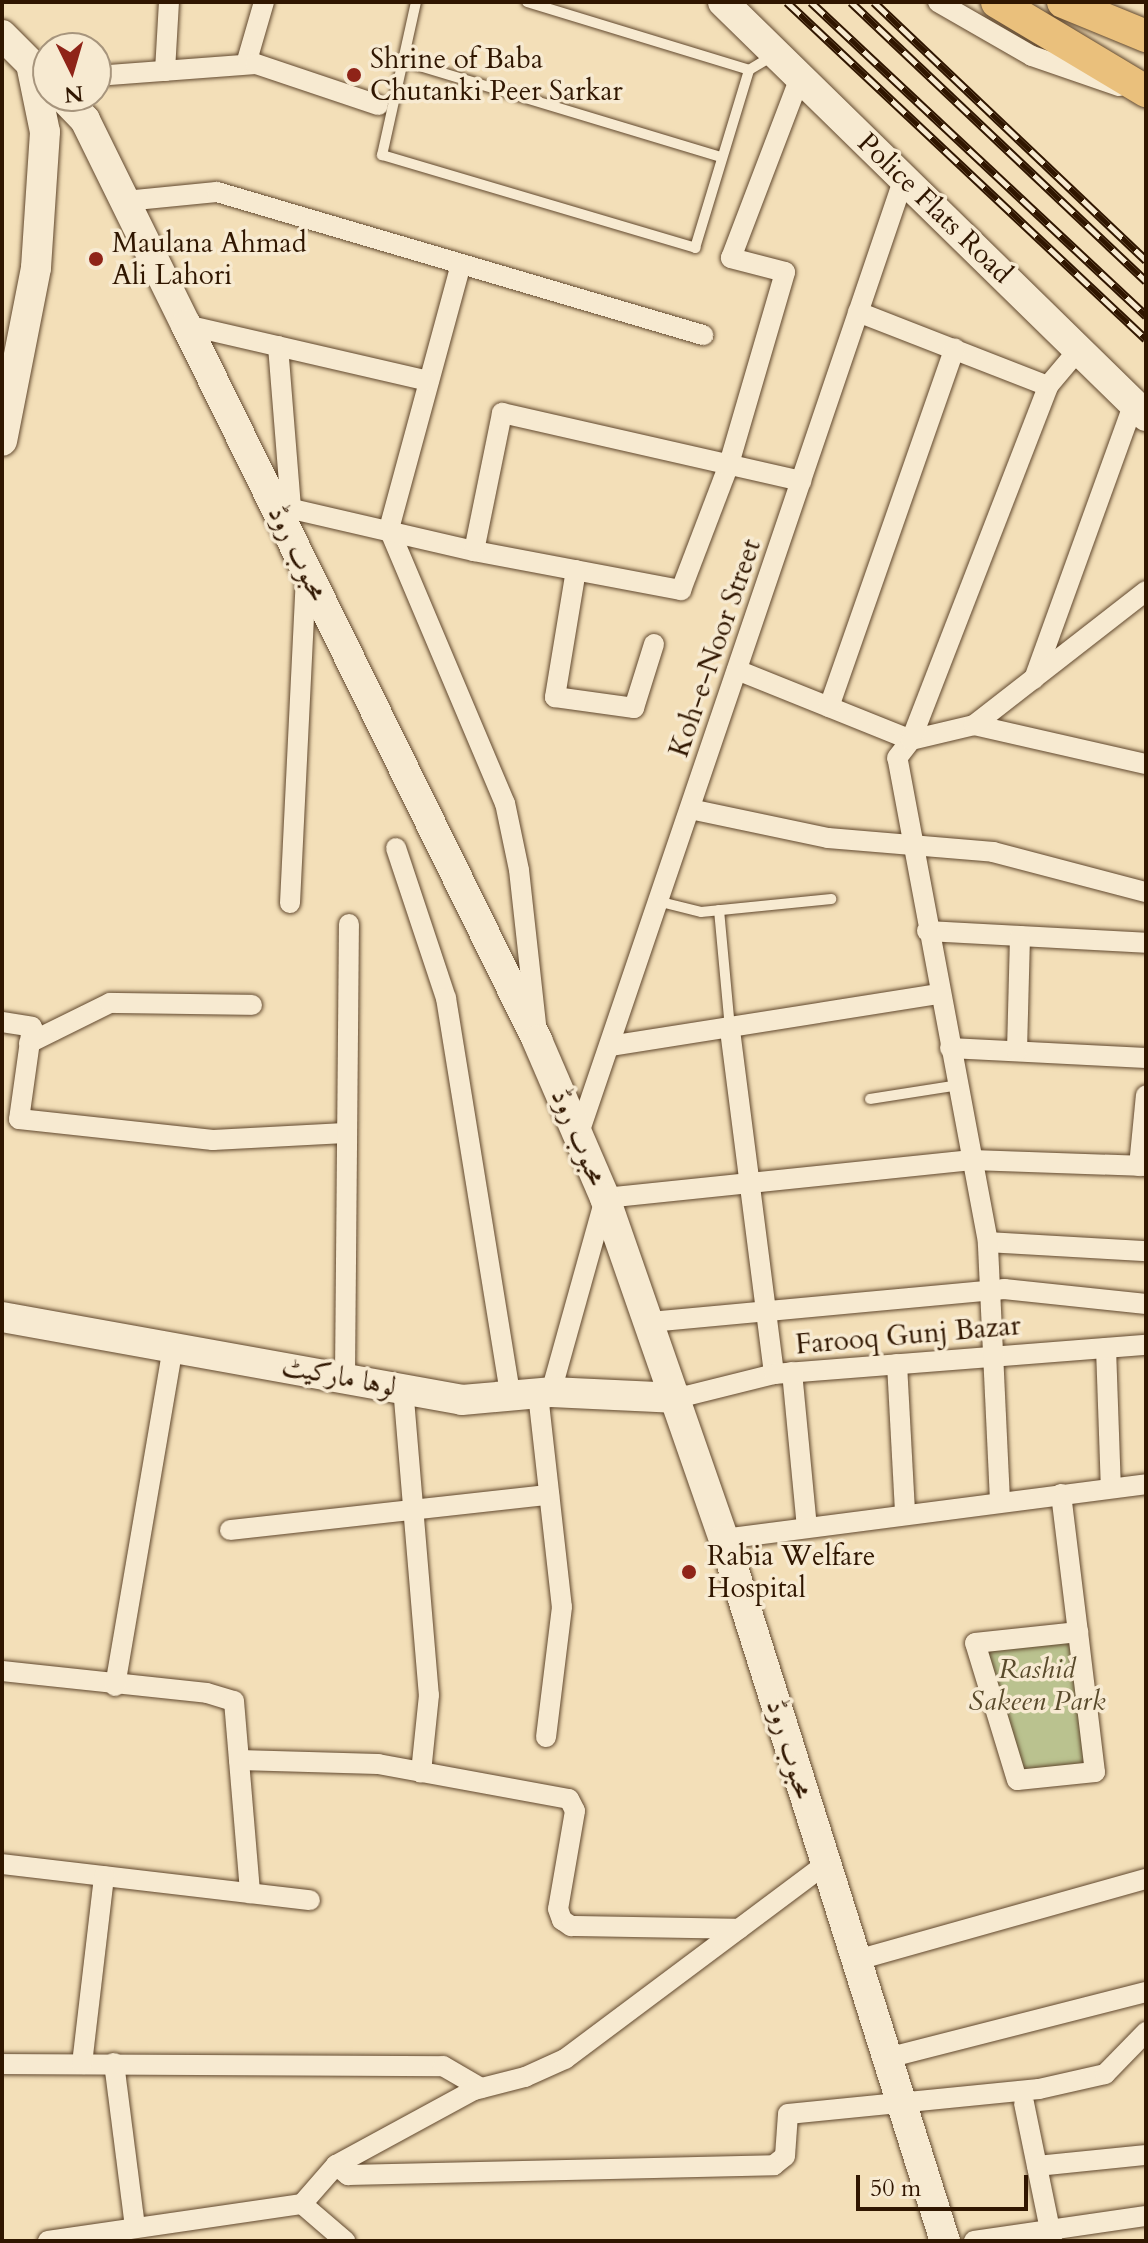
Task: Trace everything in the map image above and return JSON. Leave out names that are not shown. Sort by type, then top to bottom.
[{"type":"main road","points":[[997,2],[1146,92]]},
{"type":"main road","points":[[1063,2],[1146,36]]},
{"type":"street","points":[[165,71],[169,2]]},
{"type":"street","points":[[246,64],[264,2]]},
{"type":"street","name":"Police Flats Road","points":[[723,2],[1140,409]]},
{"type":"street","points":[[938,2],[1032,56],[1146,92]]},
{"type":"street","points":[[1107,2],[1146,26]]},
{"type":"street","name":"محبوب روڈ","points":[[2,35],[32,65]]},
{"type":"street","points":[[112,75],[246,64],[378,105]]},
{"type":"street","points":[[278,346],[283,507],[474,551],[681,590],[729,464],[785,272],[731,258],[800,77]]},
{"type":"street","points":[[2,441],[36,268],[46,112]]},
{"type":"street","name":"محبوب روڈ","points":[[77,112],[85,120],[186,325],[283,507],[306,569],[537,1040],[605,1198],[678,1398],[724,1539],[945,2241]]},
{"type":"street","name":"Koh-e-Noor Street","points":[[578,1136],[904,178]]},
{"type":"street","points":[[125,201],[217,192],[703,335]]},
{"type":"street","points":[[461,264],[389,529],[505,803],[519,870],[537,1040]]},
{"type":"street","points":[[858,312],[1048,386]]},
{"type":"street","points":[[186,325],[429,381]]},
{"type":"street","points":[[829,707],[955,348]]},
{"type":"street","points":[[1000,1501],[988,1242],[927,931],[897,758],[911,740],[1048,386],[1080,348]]},
{"type":"street","points":[[1034,679],[1140,409]]},
{"type":"street","points":[[474,551],[502,413],[801,481]]},
{"type":"street","points":[[290,903],[306,569]]},
{"type":"street","points":[[576,570],[555,697],[634,708],[654,644]]},
{"type":"street","points":[[737,670],[911,740],[974,725],[1146,591]]},
{"type":"street","points":[[974,725],[1146,764]]},
{"type":"street","points":[[690,809],[828,838],[993,852],[1146,892]]},
{"type":"street","points":[[396,848],[446,998],[533,1393],[562,1607],[546,1737]]},
{"type":"street","points":[[345,1376],[349,924]]},
{"type":"street","points":[[927,931],[1146,943]]},
{"type":"street","points":[[1017,1051],[1020,936]]},
{"type":"street","points":[[610,1046],[730,1030],[939,994]]},
{"type":"street","points":[[29,1043],[110,1003],[252,1005]]},
{"type":"street","points":[[2,1022],[32,1027],[19,1119],[213,1140],[345,1133]]},
{"type":"street","points":[[730,1030],[753,1182],[768,1311],[783,1373],[807,1527]]},
{"type":"street","points":[[950,1048],[1146,1058]]},
{"type":"street","points":[[533,1393],[605,1198],[972,1160],[1143,1166],[1146,1095]]},
{"type":"street","points":[[988,1242],[1146,1251]]},
{"type":"street","points":[[650,1322],[991,1291],[1146,1304]]},
{"type":"street","name":"لوہا مارکیٹ","points":[[2,1317],[345,1376],[462,1400],[533,1393],[678,1398]]},
{"type":"street","points":[[115,1686],[173,1345]]},
{"type":"street","name":"Farooq Gunj Bazar","points":[[678,1398],[783,1373],[1146,1345]]},
{"type":"street","points":[[1106,1348],[1111,1488]]},
{"type":"street","points":[[897,1364],[905,1514]]},
{"type":"street","points":[[403,1387],[429,1695],[421,1773]]},
{"type":"street","points":[[724,1539],[1146,1484]]},
{"type":"street","points":[[1061,1494],[1078,1632],[1095,1772],[1017,1780],[975,1643],[1078,1632]]},
{"type":"street","points":[[230,1530],[549,1495]]},
{"type":"street","points":[[2,1671],[115,1686],[207,1693],[234,1701],[250,1893]]},
{"type":"street","points":[[239,1760],[378,1764],[574,1805],[558,1909],[571,1926],[739,1929]]},
{"type":"street","points":[[2,1864],[310,1900]]},
{"type":"street","points":[[48,2241],[302,2204],[336,2165],[481,2088],[525,2077],[565,2059],[826,1864]]},
{"type":"street","points":[[82,2064],[104,1876]]},
{"type":"street","points":[[857,1960],[1146,1879]]},
{"type":"street","points":[[887,2058],[1146,1992]]},
{"type":"street","points":[[336,2165],[348,2175],[774,2165],[785,2156],[788,2114],[1039,2089],[1105,2074],[1146,2032]]},
{"type":"street","points":[[114,2063],[135,2228]]},
{"type":"street","points":[[2,2064],[443,2066],[481,2088]]},
{"type":"street","points":[[1024,2103],[1052,2236]]},
{"type":"street","points":[[1037,2166],[1146,2155]]},
{"type":"street","points":[[302,2204],[345,2241]]},
{"type":"street","points":[[974,2241],[1052,2236],[1146,2216]]},
{"type":"lane","points":[[416,2],[382,155],[695,248],[749,70],[777,54]]},
{"type":"lane","points":[[527,2],[749,70]]},
{"type":"lane","points":[[403,61],[721,157]]},
{"type":"lane","points":[[657,901],[701,912],[831,899]]},
{"type":"lane","points":[[719,910],[730,1030]]},
{"type":"lane","points":[[870,1099],[959,1085]]},
{"type":"green space","name":"Rashid Sakeen Park","points":[[1078,1632],[1095,1772],[1017,1780],[975,1643]]},
{"type":"railway","points":[[787,2],[1146,339]]},
{"type":"railway","points":[[811,2],[1146,316]]},
{"type":"railway","points":[[851,2],[1146,281]]},
{"type":"railway","points":[[874,2],[1146,260]]},
{"type":"place","name":"Shrine of Baba Chutanki Peer Sarkar","points":[[354,75]]},
{"type":"place","name":"Maulana Ahmad Ali Lahori","points":[[96,259]]},
{"type":"place","name":"Rabia Welfare Hospital","points":[[689,1572]]}]
